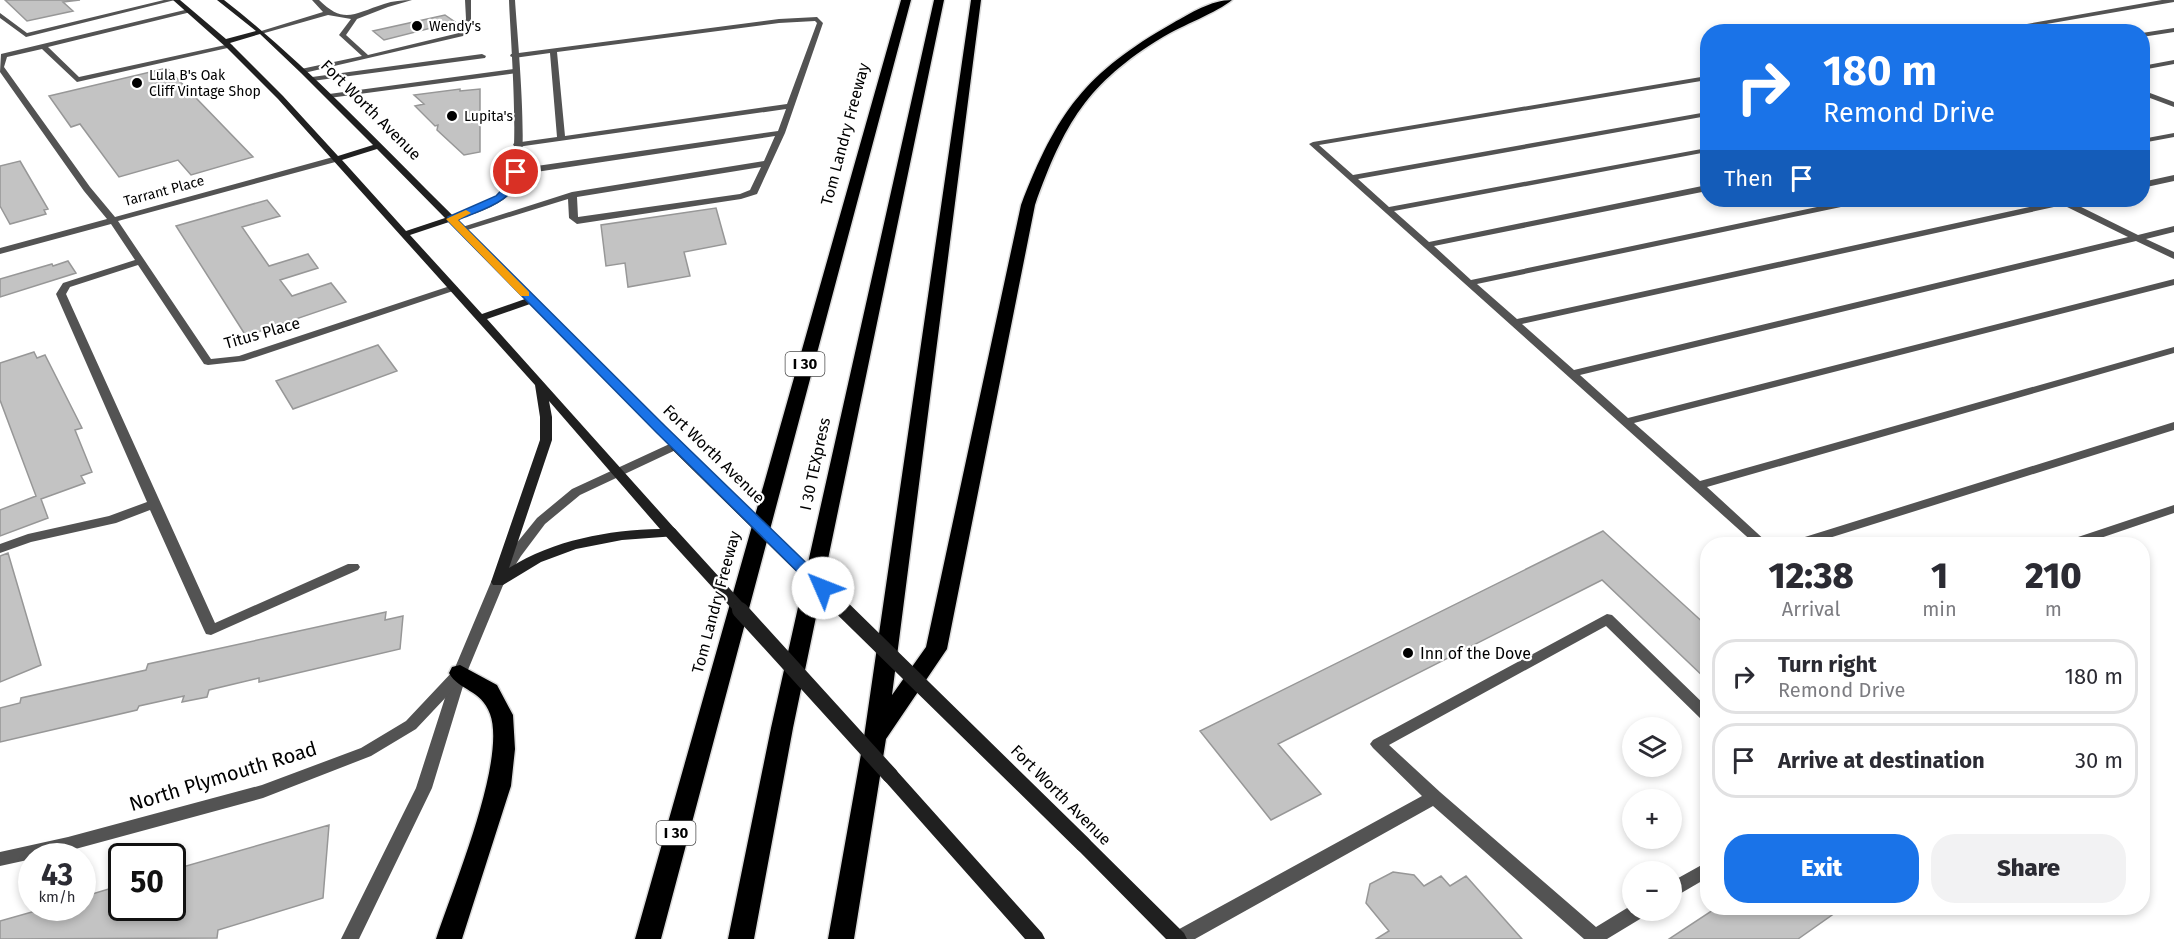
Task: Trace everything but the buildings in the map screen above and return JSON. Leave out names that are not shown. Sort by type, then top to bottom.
[{"type":"highway","name":"Tom Landry Freeway","points":[[648,939],[906,0]]},
{"type":"highway","name":"I 30 TEXpress","points":[[741,939],[782,728],[939,0]]},
{"type":"highway","points":[[841,939],[875,737],[976,0]]},
{"type":"highway","points":[[875,737],[936,649],[1013,290],[1028,205],[1047,154],[1066,119],[1091,88],[1122,61],[1164,32],[1227,0]]},
{"type":"highway","points":[[450,939],[499,786],[504,749],[502,715],[489,691],[460,673]]},
{"type":"main road","points":[[174,0],[227,44],[405,234],[1036,939]]},
{"type":"main road","name":"Fort Worth Avenue","points":[[220,0],[261,32],[304,71],[676,445],[1178,939]]},
{"type":"main road","points":[[227,44],[261,32]]},
{"type":"main road","points":[[336,159],[380,146]]},
{"type":"main road","points":[[405,234],[451,219]]},
{"type":"main road","points":[[481,318],[531,300]]},
{"type":"main road","points":[[498,582],[546,440],[546,417],[540,384]]},
{"type":"main road","points":[[498,582],[542,556],[583,542],[641,533],[671,533]]},
{"type":"street","points":[[0,15],[26,35],[174,0]]},
{"type":"street","points":[[315,0],[328,13]]},
{"type":"street","points":[[367,57],[342,35],[355,18],[386,5],[409,0]]},
{"type":"street","points":[[304,71],[461,35],[468,26],[470,18],[468,0]]},
{"type":"street","points":[[451,219],[500,198],[514,183],[517,145],[512,0]]},
{"type":"street","points":[[2028,24],[2173,0]]},
{"type":"street","points":[[43,46],[189,11]]},
{"type":"street","points":[[261,32],[328,13],[355,18]]},
{"type":"street","points":[[514,56],[779,21],[817,19],[820,23],[781,133],[754,192],[741,196],[577,221],[574,218],[572,195]]},
{"type":"street","points":[[2150,34],[2174,30]]},
{"type":"street","points":[[43,46],[77,80],[227,44]]},
{"type":"street","name":"Titus Place","points":[[43,46],[3,56],[0,67],[87,189],[112,219],[208,362],[240,359],[453,288]]},
{"type":"street","points":[[553,50],[561,139]]},
{"type":"street","points":[[312,79],[482,56]]},
{"type":"street","points":[[2150,66],[2174,62]]},
{"type":"street","points":[[329,96],[514,70]]},
{"type":"street","points":[[1700,79],[1313,144],[1755,537]]},
{"type":"street","points":[[2150,95],[2174,105]]},
{"type":"street","points":[[2150,101],[2174,97]]},
{"type":"street","points":[[517,145],[791,106]]},
{"type":"street","points":[[1352,178],[1700,115]]},
{"type":"street","points":[[516,172],[781,133]]},
{"type":"street","points":[[2150,140],[2174,135]]},
{"type":"street","points":[[1388,210],[1700,151]]},
{"type":"street","name":"Tarrant Place","points":[[0,251],[336,159]]},
{"type":"street","points":[[461,229],[572,195],[768,163]]},
{"type":"street","points":[[2150,183],[2174,178]]},
{"type":"street","points":[[1426,244],[1700,189]]},
{"type":"street","points":[[1469,283],[1827,207]]},
{"type":"street","points":[[1514,323],[2033,207]]},
{"type":"street","points":[[2073,207],[2174,256]]},
{"type":"street","points":[[1571,374],[2174,229]]},
{"type":"street","points":[[139,262],[66,285],[61,294],[211,630],[353,567]]},
{"type":"street","points":[[1625,422],[2174,282]]},
{"type":"street","points":[[1697,486],[2174,350]]},
{"type":"street","points":[[1819,537],[2174,426]]},
{"type":"street","name":"North Plymouth Road","points":[[0,859],[68,844],[263,790],[366,752],[411,726],[460,673],[498,582],[516,553],[541,521],[576,492],[676,445]]},
{"type":"street","points":[[0,549],[28,538],[112,520],[154,504]]},
{"type":"street","points":[[2092,537],[2174,509]]},
{"type":"street","points":[[1622,920],[1595,937],[1434,797],[1378,744],[1607,619],[1700,709]]},
{"type":"street","points":[[350,939],[424,788],[460,673]]},
{"type":"street","points":[[1178,939],[1434,797]]},
{"type":"street","points":[[1682,884],[1700,872]]},
{"type":"slow traffic","points":[[466,213],[451,219],[525,294]]},
{"type":"place","name":"Wendy's","points":[[417,26]]},
{"type":"place","name":"Lula B's Oak Cliff Vintage Shop","points":[[137,83]]},
{"type":"place","name":"Lupita's","points":[[452,116]]},
{"type":"place","name":"Inn of the Dove","points":[[1408,653]]},
{"type":"route","points":[[516,172],[514,183],[500,198],[451,219],[660,429],[823,588]]}]
